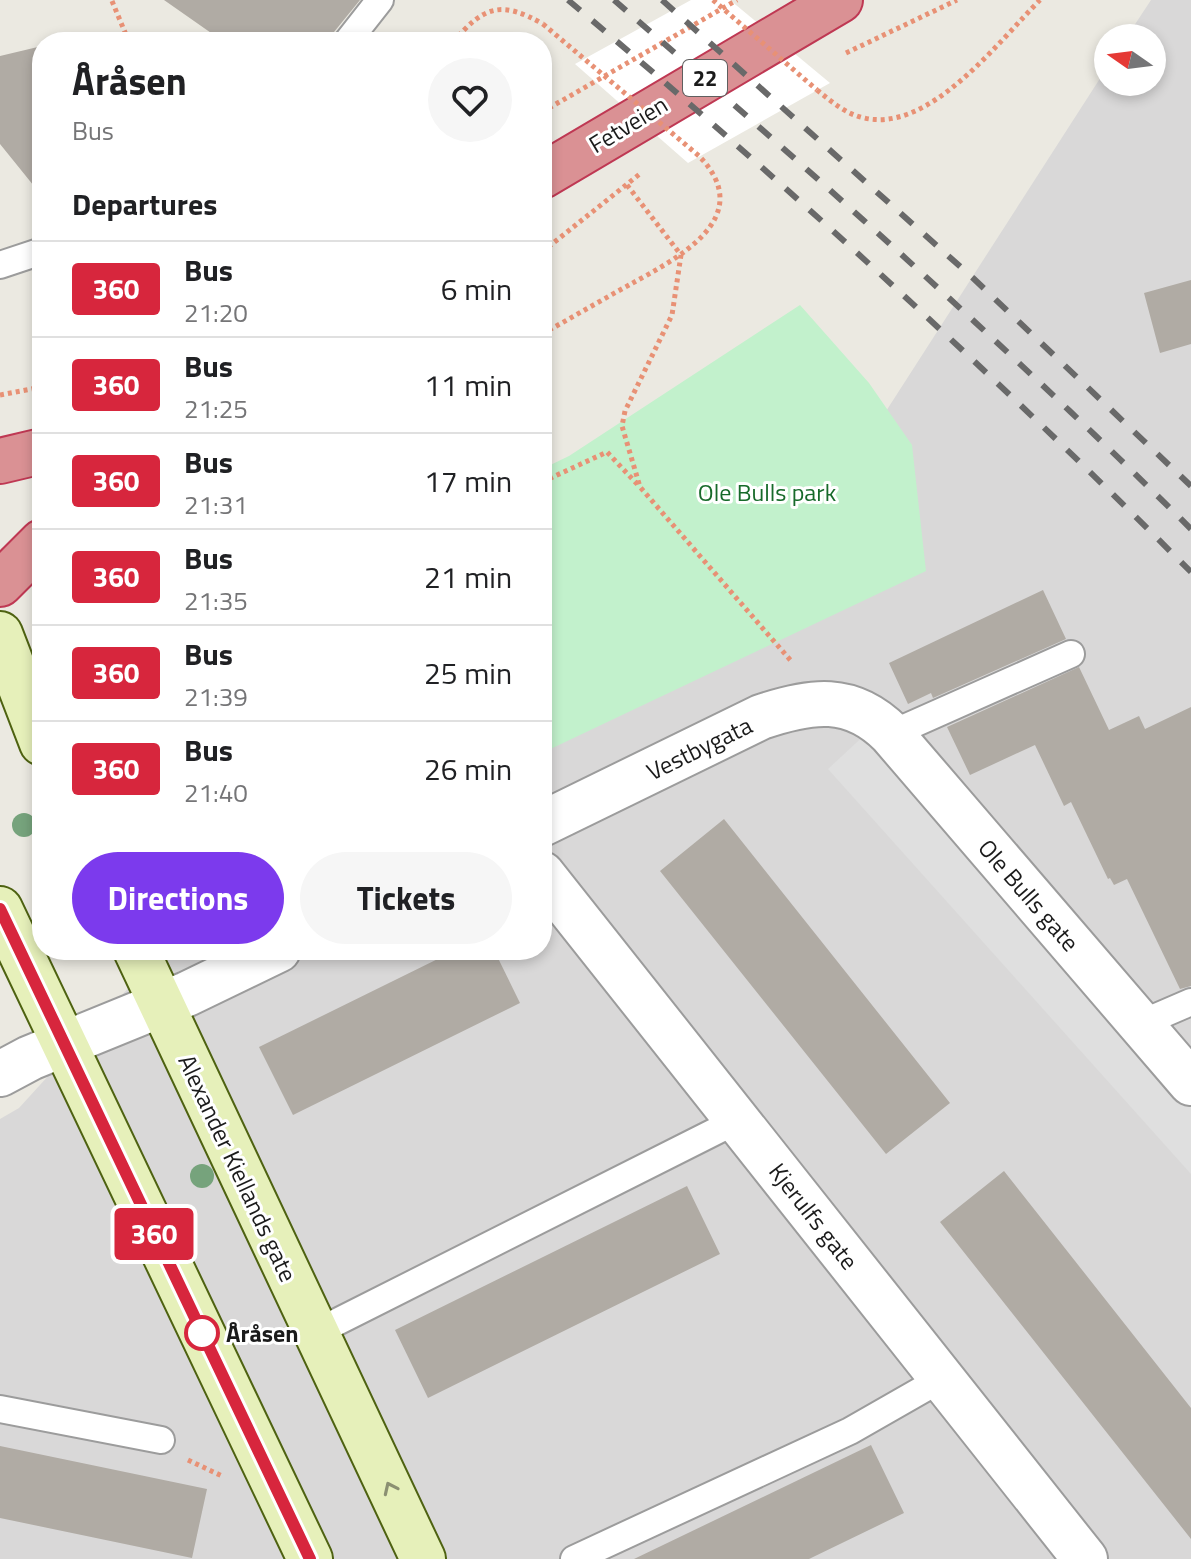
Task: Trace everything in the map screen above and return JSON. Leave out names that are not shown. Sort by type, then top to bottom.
[{"type":"highway","name":"Fetveien","points":[[552,170],[840,0]]},
{"type":"highway","points":[[0,461],[32,453]]},
{"type":"highway","points":[[0,584],[32,552]]},
{"type":"street","points":[[0,634],[32,717]]},
{"type":"street","name":"Vestbygata","points":[[552,819],[761,717],[790,708],[861,717]]},
{"type":"street","name":"Ole Bulls gate","points":[[861,717],[1191,1083]]},
{"type":"street","name":"Kjerulfs gate","points":[[552,887],[1085,1559]]},
{"type":"street","points":[[0,909],[310,1559]]},
{"type":"street","name":"Alexander Kiellands gate","points":[[141,960],[423,1559]]},
{"type":"street","points":[[0,1074],[256,960]]},
{"type":"lane","points":[[355,32],[380,0]]},
{"type":"lane","points":[[0,265],[32,254]]},
{"type":"lane","points":[[861,717],[1071,654]]},
{"type":"lane","points":[[1140,1024],[1191,1002]]},
{"type":"lane","points":[[317,1332],[738,1120]]},
{"type":"lane","points":[[574,1559],[850,1431],[941,1379]]},
{"type":"lane","points":[[0,1409],[161,1440]]},
{"type":"path","points":[[713,0],[817,90],[848,113],[866,119],[901,118],[938,99],[1040,0]]},
{"type":"path","points":[[552,106],[737,0]]},
{"type":"path","points":[[839,56],[957,0]]},
{"type":"path","points":[[112,1],[125,32]]},
{"type":"path","points":[[462,32],[473,19],[493,7],[515,7],[543,24],[699,156],[711,169],[716,181],[719,209],[705,234],[681,255],[552,328]]},
{"type":"path","points":[[797,76],[812,69]]},
{"type":"path","points":[[677,145],[689,137]]},
{"type":"path","points":[[552,244],[646,169]]},
{"type":"path","points":[[627,185],[681,255],[672,315],[625,411],[622,426],[640,487]]},
{"type":"path","points":[[0,395],[32,389]]},
{"type":"path","points":[[552,477],[607,452],[861,717]]},
{"type":"path","points":[[161,1440],[190,1461],[226,1477]]},
{"type":"shaded area","points":[[1151,0],[1191,0],[1191,1559],[0,1559],[0,1119],[19,1108],[154,960],[552,960],[552,718],[762,604],[1094,88],[1094,96],[1166,96],[1166,24],[1135,24]]},
{"type":"shaded area","points":[[870,730],[1191,1101],[1191,1174],[828,769]]},
{"type":"green space","name":"Ole Bulls park","points":[[800,305],[869,383],[912,445],[926,571],[552,748],[552,464]]},
{"type":"pier","points":[[691,0],[730,0],[830,83],[688,163],[575,64]]},
{"type":"building","points":[[164,0],[360,0],[334,32],[210,32]]},
{"type":"building","points":[[32,48],[32,184],[0,144],[0,56]]},
{"type":"building","points":[[1191,280],[1191,344],[1160,353],[1144,293]]},
{"type":"building","points":[[1043,590],[1066,639],[933,698],[931,693],[908,704],[889,663]]},
{"type":"building","points":[[1079,667],[1109,730],[1139,716],[1145,729],[1191,707],[1191,986],[1180,989],[1127,879],[1114,885],[1108,879],[1071,802],[1064,806],[1035,745],[970,775],[947,727]]},
{"type":"building","points":[[724,819],[950,1103],[886,1154],[660,871]]},
{"type":"building","points":[[436,960],[499,960],[520,1003],[293,1115],[259,1047]]},
{"type":"building","points":[[1004,1171],[1191,1408],[1191,1539],[940,1222]]},
{"type":"building","points":[[687,1186],[720,1254],[428,1398],[395,1330]]},
{"type":"building","points":[[871,1445],[904,1513],[809,1559],[634,1559]]},
{"type":"building","points":[[0,1446],[207,1489],[192,1558],[0,1518]]},
{"type":"railway","points":[[568,0],[886,279],[1191,572]]},
{"type":"railway","points":[[614,0],[907,260],[1191,529]]},
{"type":"railway","points":[[662,0],[973,278],[1191,486]]},
{"type":"bus line","name":"360","points":[[0,909],[310,1559]]},
{"type":"place","name":"Åråsen","points":[[202,1333]]}]
